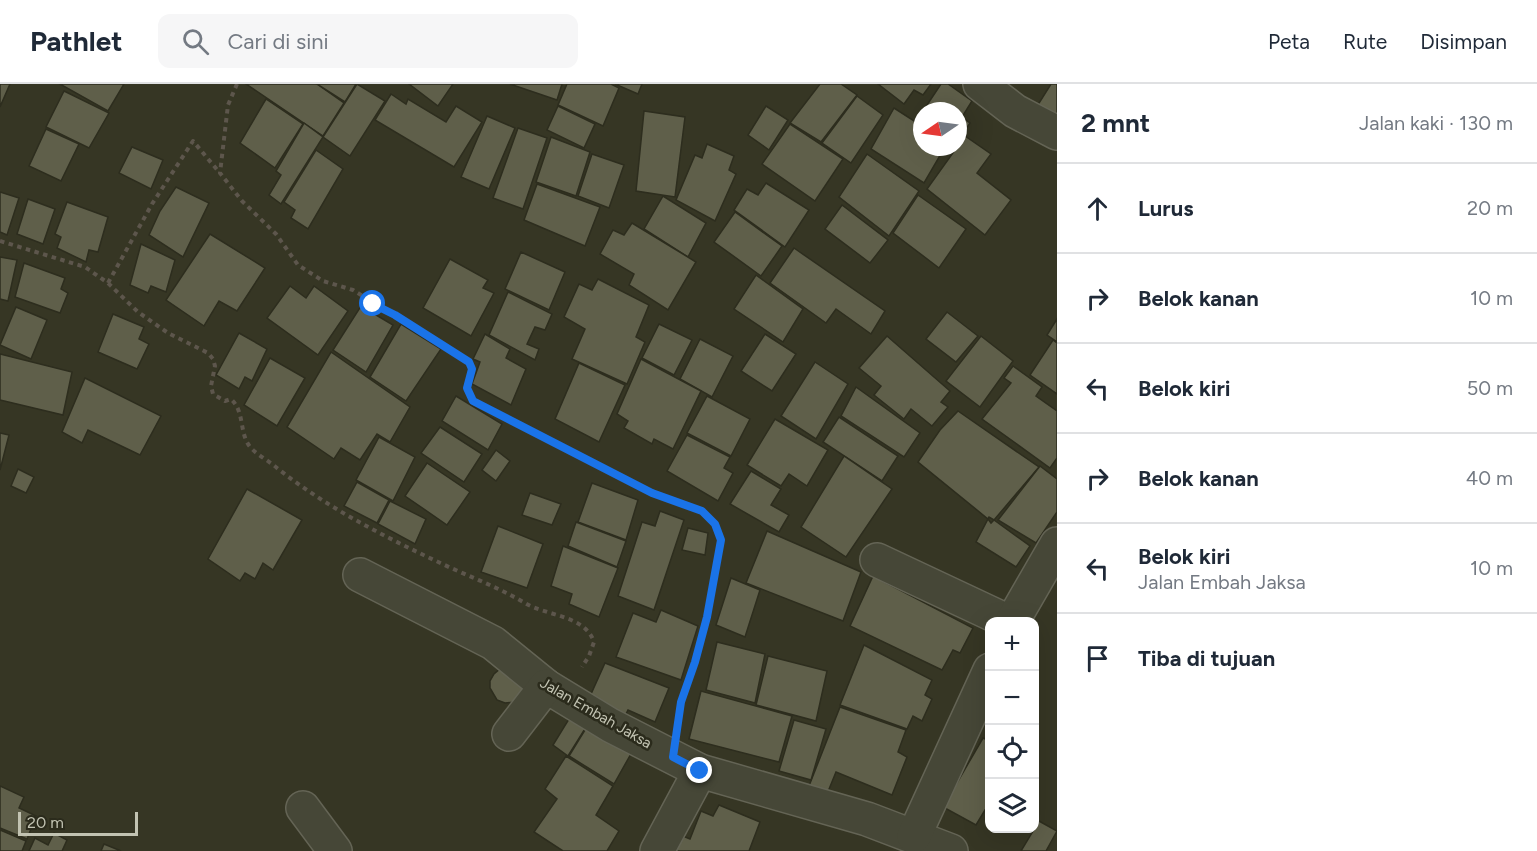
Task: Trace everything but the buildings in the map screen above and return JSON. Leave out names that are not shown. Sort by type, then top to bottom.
[{"type":"street","points":[[980,84],[1014,111],[1057,133]]},
{"type":"street","points":[[1012,617],[1057,544]]},
{"type":"street","points":[[877,560],[1001,617]]},
{"type":"street","name":"Jalan Embah Jaksa","points":[[360,575],[494,643],[559,694],[609,725],[686,764],[867,819],[951,851]]},
{"type":"street","points":[[914,836],[990,671]]},
{"type":"street","points":[[509,734],[559,694]]},
{"type":"street","points":[[657,851],[686,764]]},
{"type":"street","points":[[303,808],[335,851]]},
{"type":"path","points":[[220,173],[228,105],[237,84]]},
{"type":"path","points":[[108,283],[152,204],[194,141],[242,201],[276,234],[298,265],[323,280],[353,290],[469,362],[472,369],[467,388],[473,401],[652,493],[702,511],[715,524],[721,540],[707,617],[681,702],[686,764]]},
{"type":"path","points":[[0,241],[85,267],[108,283],[138,312],[168,333],[208,352],[215,366],[211,386],[213,394],[225,401],[231,399],[236,403],[241,413],[244,437],[250,447],[305,490],[347,517],[398,543],[503,590],[534,609],[557,615],[586,628],[594,642],[589,656],[577,676],[559,694]]},
{"type":"route","points":[[373,304],[395,315],[469,362],[472,369],[467,388],[473,401],[652,493],[702,511],[715,524],[721,540],[707,617],[681,702],[673,757],[700,771]]}]
